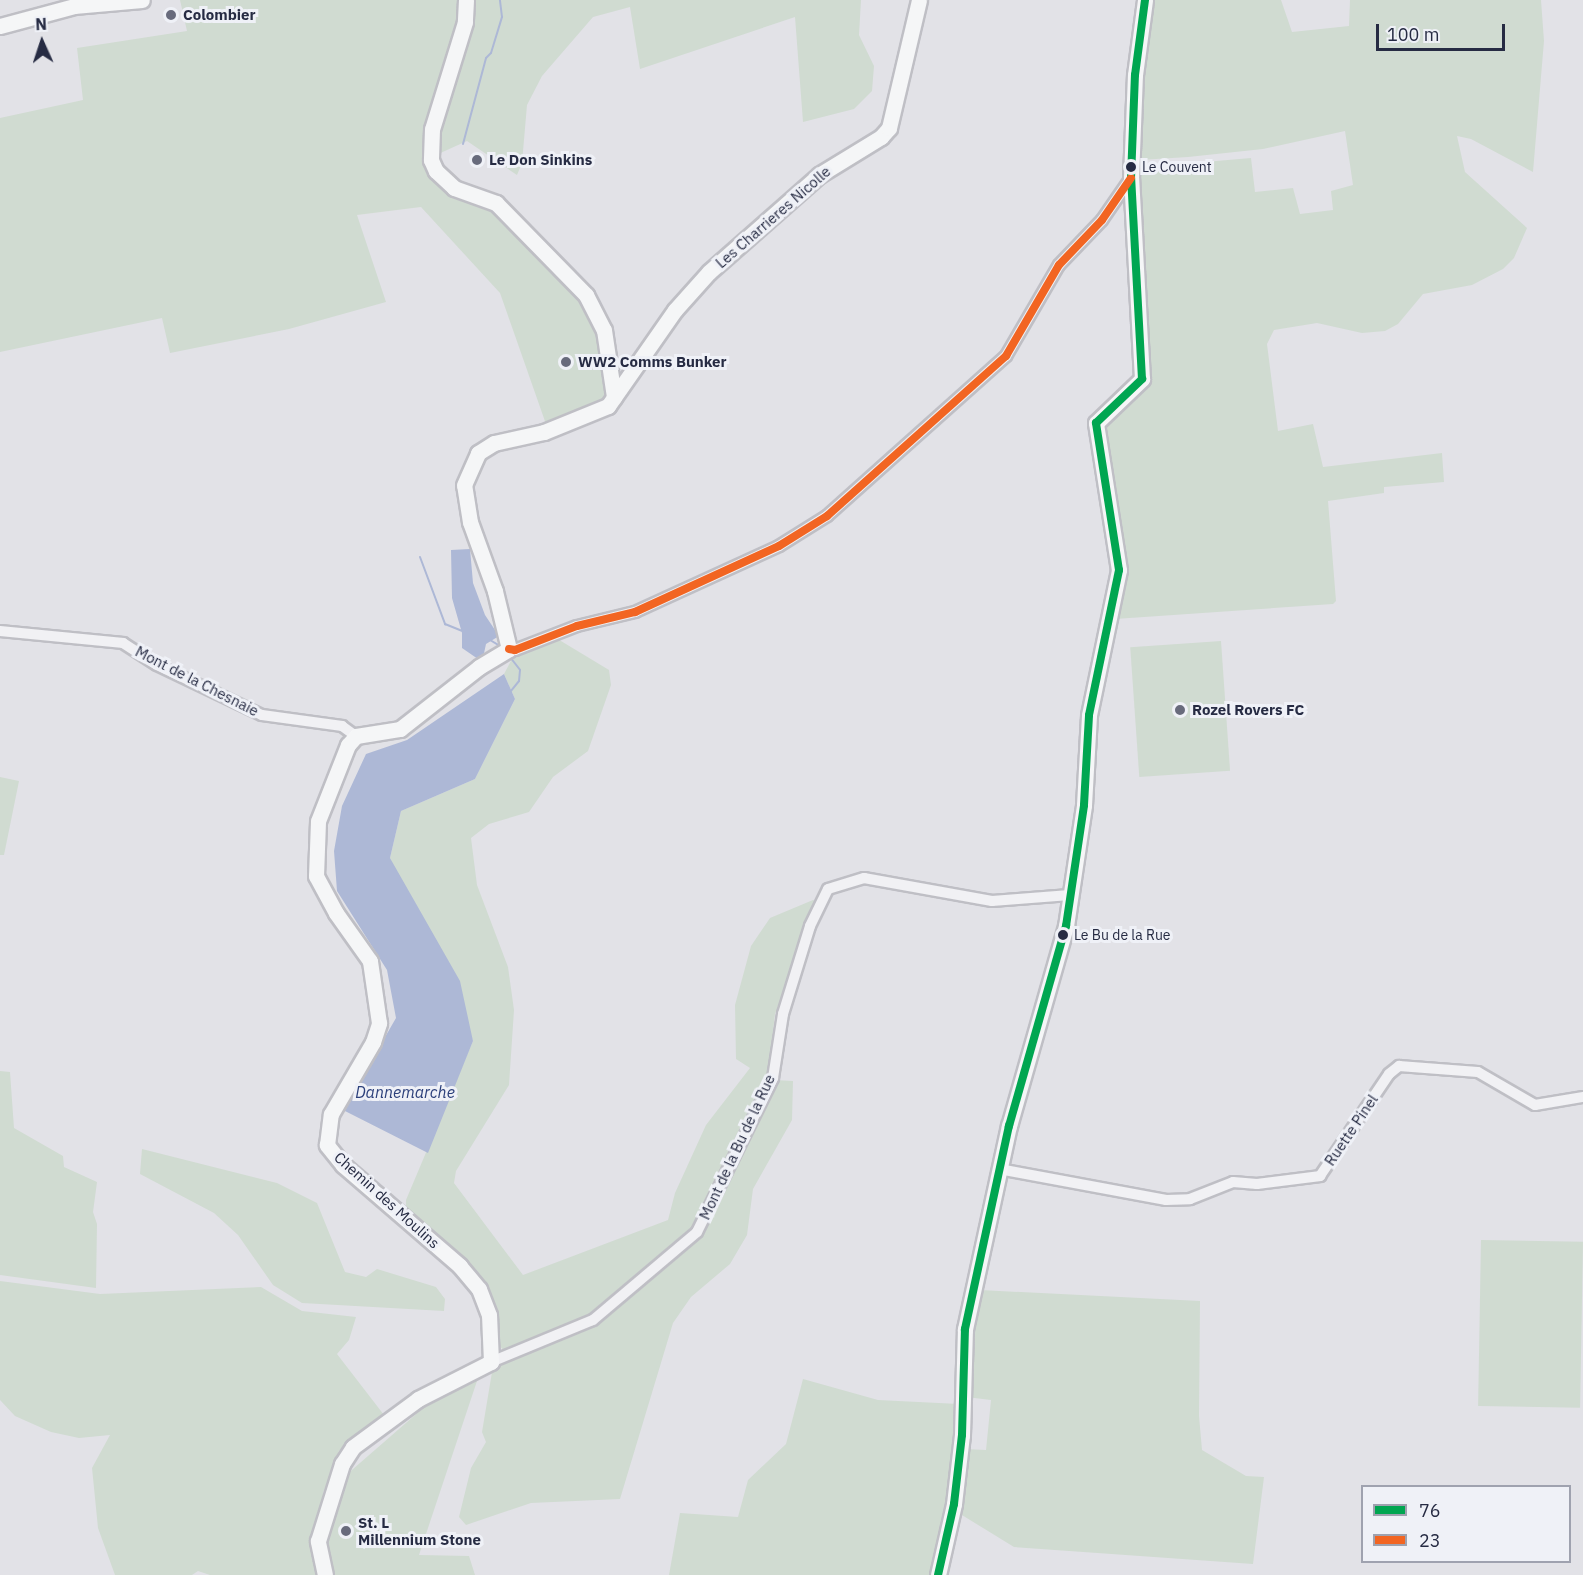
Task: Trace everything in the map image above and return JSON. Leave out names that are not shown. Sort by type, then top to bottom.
[{"type":"street","points":[[0,26],[76,3],[142,0]]},
{"type":"street","points":[[466,0],[465,22],[432,129],[431,160],[436,171],[454,188],[496,203],[586,295],[604,330],[614,397],[608,405],[585,418],[494,443],[478,453],[464,485],[470,522],[495,591],[509,649]]},
{"type":"street","name":"Les Charrieres Nicolle","points":[[614,397],[675,310],[710,272],[819,175],[889,128],[919,0]]},
{"type":"street","points":[[938,1575],[954,1504],[962,1435],[965,1329],[999,1169],[1039,1030],[1070,895],[1084,805],[1089,715],[1119,570],[1096,423],[1142,379],[1131,178],[1135,75],[1144,0]]},
{"type":"street","points":[[356,736],[400,729],[479,667],[509,649],[515,650],[577,626],[635,612],[779,546],[826,516],[1006,356],[1059,265],[1102,220],[1131,178]]},
{"type":"street","name":"Mont de la Chesnaie","points":[[0,631],[123,643],[158,665],[262,715],[342,726],[356,736]]},
{"type":"street","name":"Chemin des Moulins","points":[[356,736],[348,745],[318,821],[316,876],[336,913],[370,961],[379,1023],[373,1042],[331,1114],[327,1145],[343,1165],[460,1266],[479,1289],[489,1315],[491,1362]]},
{"type":"street","name":"Mont de la Bu de la Rue","points":[[491,1362],[593,1320],[697,1232],[773,1078],[783,1014],[810,926],[828,889],[864,878],[992,901],[1070,895]]},
{"type":"street","name":"Ruette Pinel","points":[[999,1169],[1166,1200],[1190,1199],[1233,1182],[1257,1184],[1320,1176],[1389,1074],[1399,1066],[1478,1072],[1535,1105],[1583,1097]]},
{"type":"street","points":[[325,1575],[318,1541],[342,1464],[353,1447],[418,1399],[491,1362]]},
{"type":"shaded area","points":[[180,0],[461,0],[461,19],[429,167],[490,205],[582,299],[600,334],[610,395],[606,403],[547,427],[500,293],[421,207],[357,215],[386,302],[289,329],[170,353],[162,318],[0,352],[0,118],[83,100],[77,48],[187,31]]},
{"type":"shaded area","points":[[472,0],[861,0],[859,35],[874,66],[872,91],[854,109],[803,122],[795,17],[640,69],[630,7],[593,17],[542,76],[527,105],[522,163],[517,175],[467,141],[436,155],[436,132],[469,29]]},
{"type":"shaded area","points":[[1149,0],[1281,0],[1292,32],[1349,26],[1350,0],[1541,0],[1544,41],[1533,172],[1471,139],[1457,136],[1465,172],[1527,228],[1514,258],[1503,269],[1472,285],[1423,294],[1398,324],[1385,331],[1362,333],[1317,323],[1274,330],[1267,344],[1278,431],[1313,424],[1323,467],[1442,453],[1444,482],[1384,487],[1384,493],[1328,501],[1336,601],[1333,604],[1115,619],[1102,423],[1143,384],[1135,168],[1251,158],[1255,192],[1293,188],[1300,214],[1333,210],[1331,191],[1353,185],[1345,131],[1263,149],[1140,160],[1135,157]]},
{"type":"shaded area","points":[[556,638],[609,670],[611,685],[588,751],[553,777],[529,812],[489,824],[471,838],[477,885],[508,967],[514,1010],[509,1085],[456,1171],[454,1183],[523,1275],[668,1220],[675,1193],[706,1125],[750,1068],[736,1059],[735,1005],[751,946],[770,918],[813,900],[817,902],[775,1014],[768,1077],[694,1229],[591,1316],[505,1352],[498,1344],[492,1311],[406,1210],[406,1200],[473,1041],[390,858],[401,811],[475,779],[515,699],[504,674],[512,659]]},
{"type":"shaded area","name":"Rozel Rovers FC","points":[[1221,641],[1230,771],[1139,777],[1130,647]]},
{"type":"shaded area","points":[[0,777],[19,781],[4,855],[0,855]]},
{"type":"shaded area","points":[[0,1071],[10,1072],[14,1128],[63,1156],[64,1167],[97,1182],[93,1212],[97,1224],[96,1288],[0,1275]]},
{"type":"shaded area","points":[[774,1080],[793,1081],[792,1120],[753,1189],[747,1235],[730,1264],[691,1297],[673,1323],[620,1499],[531,1503],[466,1525],[459,1517],[471,1468],[486,1442],[482,1432],[493,1366],[595,1321],[699,1234]]},
{"type":"shaded area","points":[[142,1149],[277,1183],[317,1203],[345,1272],[366,1277],[377,1269],[436,1287],[445,1299],[444,1311],[302,1303],[273,1285],[238,1235],[214,1213],[140,1174]]},
{"type":"shaded area","points":[[1481,1240],[1583,1242],[1580,1408],[1478,1406]]},
{"type":"shaded area","points":[[0,1281],[100,1294],[261,1287],[302,1311],[356,1317],[349,1340],[337,1354],[384,1415],[339,1451],[323,1493],[339,1498],[345,1476],[422,1409],[480,1372],[419,1555],[469,1556],[475,1575],[210,1575],[198,1571],[192,1575],[115,1575],[98,1528],[92,1468],[110,1435],[79,1438],[51,1432],[15,1416],[0,1400]]},
{"type":"shaded area","points":[[980,1290],[1200,1301],[1199,1416],[1202,1450],[1246,1476],[1264,1477],[1253,1564],[1014,1547],[957,1512],[965,1449],[986,1450],[991,1400],[966,1397],[968,1337]]},
{"type":"shaded area","points":[[803,1379],[878,1400],[959,1404],[957,1445],[934,1575],[669,1575],[680,1513],[738,1517],[748,1480],[786,1444]]},
{"type":"water","points":[[470,549],[473,583],[485,615],[499,636],[486,644],[483,658],[478,659],[462,648],[462,633],[452,598],[451,550]]},
{"type":"water","name":"Dannemarche","points":[[504,674],[515,699],[475,779],[401,811],[390,858],[460,981],[473,1041],[428,1153],[343,1110],[396,1018],[387,970],[337,891],[334,851],[342,806],[366,754],[407,740]]},
{"type":"waterway","points":[[463,144],[486,58],[491,53],[502,17],[500,0]]},
{"type":"waterway","points":[[420,557],[445,624],[462,631]]},
{"type":"waterway","points":[[490,640],[500,646]]},
{"type":"waterway","points":[[510,657],[520,670],[519,681],[511,691]]},
{"type":"transit line","name":"76","points":[[938,1575],[954,1504],[962,1435],[965,1329],[1009,1126],[1066,926],[1084,805],[1089,715],[1119,570],[1096,423],[1142,379],[1131,178],[1135,75],[1145,0]]},
{"type":"transit line","name":"23","points":[[509,649],[515,650],[577,626],[635,612],[779,546],[827,516],[1006,356],[1059,265],[1102,220],[1131,178]]},
{"type":"place","name":"Colombier","points":[[171,15]]},
{"type":"place","name":"Le Don Sinkins","points":[[477,160]]},
{"type":"place","name":"Le Couvent","points":[[1131,167]]},
{"type":"place","name":"WW2 Comms Bunker","points":[[566,362]]},
{"type":"place","name":"Rozel Rovers FC","points":[[1180,710]]},
{"type":"place","name":"Le Bu de la Rue","points":[[1063,935]]},
{"type":"place","name":"St. L Millennium Stone","points":[[346,1531]]}]
